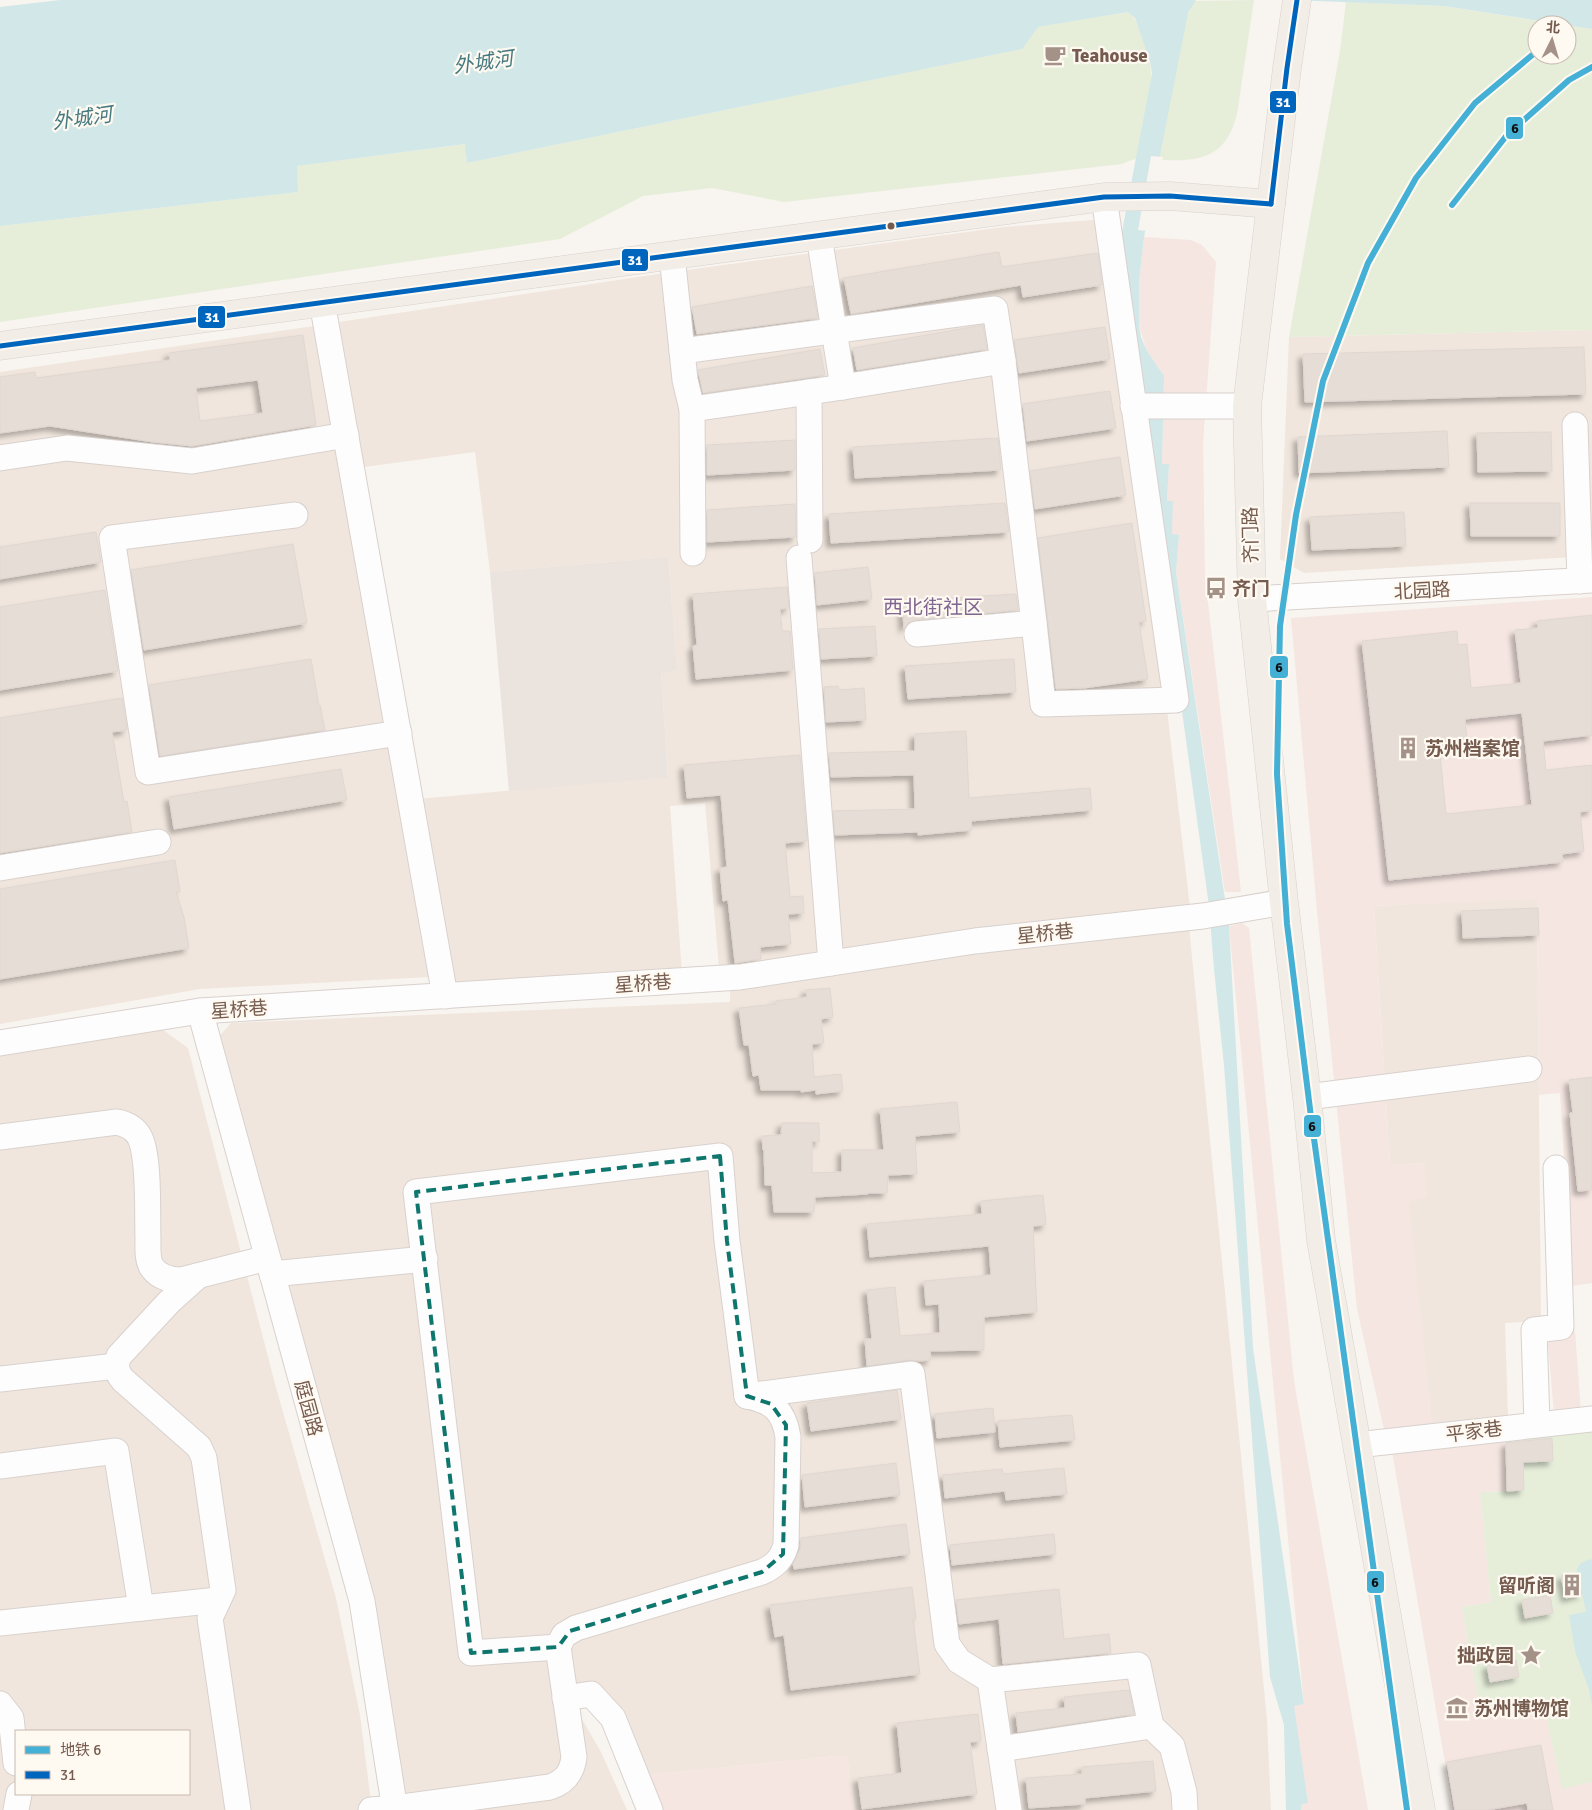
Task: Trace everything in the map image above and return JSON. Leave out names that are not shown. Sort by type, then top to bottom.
[{"type":"main road","name":"齐门路","points":[[1297,0],[1286,68],[1247,406],[1252,599],[1321,1240],[1421,1810]]},
{"type":"main road","points":[[0,346],[1104,197],[1156,197],[1271,204]]},
{"type":"street","points":[[682,351],[995,309],[1003,361],[1043,704],[1176,700],[1104,197]]},
{"type":"street","points":[[819,236],[843,387]]},
{"type":"street","points":[[672,255],[685,380],[692,409],[693,553]]},
{"type":"street","points":[[322,302],[446,996]]},
{"type":"street","points":[[692,409],[1003,361]]},
{"type":"street","points":[[809,392],[805,549],[831,963]]},
{"type":"street","points":[[1135,406],[1247,406]]},
{"type":"street","points":[[1575,425],[1586,581]]},
{"type":"street","points":[[0,458],[67,448],[192,461],[346,435]]},
{"type":"street","points":[[295,515],[112,538],[148,772],[399,733]]},
{"type":"street","name":"北园路","points":[[1252,599],[1586,581]]},
{"type":"street","points":[[917,634],[1034,623]]},
{"type":"street","points":[[0,868],[158,842]]},
{"type":"street","name":"星桥巷","points":[[0,1043],[200,1011],[740,977],[975,941],[1203,916],[1284,902]]},
{"type":"street","name":"庭园路","points":[[200,1011],[362,1601],[387,1809]]},
{"type":"street","points":[[1307,1097],[1529,1070]]},
{"type":"street","points":[[0,1137],[116,1122],[125,1124],[133,1129],[139,1136],[145,1161],[148,1258],[157,1273],[164,1278],[181,1280],[270,1266],[424,1259]]},
{"type":"street","points":[[558,1647],[471,1653],[416,1192],[720,1156],[727,1240],[747,1396]]},
{"type":"street","points":[[1537,1424],[1534,1330],[1561,1327],[1556,1168]]},
{"type":"street","points":[[198,1276],[169,1302],[119,1356],[116,1366],[123,1380],[199,1447],[204,1458],[223,1590],[210,1618],[238,1810]]},
{"type":"street","points":[[0,1379],[116,1366]]},
{"type":"street","points":[[747,1396],[912,1374],[947,1644],[959,1661],[990,1680],[1138,1665],[1151,1726],[1172,1746],[1184,1792],[1185,1810]]},
{"type":"street","points":[[387,1809],[550,1787],[558,1784],[570,1773],[574,1757],[558,1647],[560,1641],[570,1631],[762,1572],[778,1562],[786,1545],[788,1437],[786,1425],[780,1413],[771,1404],[760,1398],[747,1396]]},
{"type":"street","name":"平家巷","points":[[1357,1445],[1592,1419]]},
{"type":"street","points":[[0,1466],[116,1451],[141,1608]]},
{"type":"street","points":[[0,1623],[218,1600]]},
{"type":"street","points":[[990,1680],[1009,1810]]},
{"type":"street","points":[[565,1698],[591,1694],[613,1718],[650,1810]]},
{"type":"street","points":[[0,1704],[11,1718],[15,1754]]},
{"type":"street","points":[[1000,1749],[1151,1726]]},
{"type":"street","points":[[16,1810],[19,1795]]},
{"type":"highlighted area","points":[[720,1156],[727,1241],[747,1396],[771,1404],[786,1425],[783,1554],[762,1572],[570,1631],[558,1647],[471,1653],[416,1192]]},
{"type":"shaded area","points":[[1093,220],[1103,223],[1165,692],[1190,908],[719,968],[705,803],[670,806],[682,974],[450,989],[419,799],[668,776],[661,672],[677,670],[668,557],[490,572],[475,452],[364,467],[339,322],[665,273],[1004,227]]},
{"type":"shaded area","points":[[1144,237],[1191,240],[1202,245],[1216,262],[1203,443],[1205,576],[1241,892],[1225,892],[1176,571],[1179,536],[1171,535],[1173,502],[1167,501],[1169,465],[1162,465],[1164,376],[1147,351],[1139,326],[1139,282]]},
{"type":"shaded area","points":[[314,326],[430,977],[200,989],[0,1024],[0,372]]},
{"type":"shaded area","points":[[1592,330],[1592,556],[1304,573],[1280,559],[1289,337]]},
{"type":"shaded area","points":[[668,557],[677,670],[661,673],[668,777],[509,791],[490,572]]},
{"type":"shaded area","points":[[1592,597],[1592,1283],[1572,1286],[1560,1093],[1539,1095],[1537,899],[1374,906],[1390,1165],[1425,1163],[1427,1197],[1409,1202],[1432,1426],[1385,1434],[1357,1309],[1317,911],[1291,618]]},
{"type":"shaded area","points":[[1537,898],[1541,1321],[1505,1323],[1508,1419],[1432,1426],[1408,1202],[1425,1163],[1390,1165],[1374,906]]},
{"type":"shaded area","points":[[1188,916],[1267,1720],[1271,1810],[854,1810],[847,1756],[629,1777],[604,1725],[575,1687],[579,1714],[601,1752],[627,1810],[401,1810],[365,1611],[207,1050],[231,1023],[730,1002],[730,974]]},
{"type":"shaded area","points":[[1242,923],[1249,928],[1294,1381],[1368,1810],[1301,1810],[1301,1805],[1308,1803],[1293,1706],[1304,1704],[1229,926]]},
{"type":"shaded area","points":[[163,1030],[188,1048],[275,1384],[336,1598],[360,1715],[372,1810],[0,1810],[0,1055]]},
{"type":"shaded area","points":[[1575,1331],[1581,1412],[1554,1414],[1547,1333]]},
{"type":"shaded area","points":[[1505,1436],[1507,1491],[1480,1492],[1491,1602],[1462,1607],[1480,1714],[1543,1703],[1562,1788],[1592,1782],[1592,1810],[1453,1810],[1392,1451]]},
{"type":"shaded area","points":[[847,1756],[854,1810],[642,1810],[629,1777]]},
{"type":"green space","points":[[1254,0],[1237,114],[1233,128],[1220,147],[1202,157],[1178,160],[1139,158],[1122,164],[784,202],[712,188],[643,196],[560,239],[0,322],[0,226],[297,192],[296,166],[466,144],[467,163],[1021,49],[1037,27],[1128,12],[1137,23],[1141,32],[1150,64],[1151,79],[1195,1]]},
{"type":"green space","points":[[1346,2],[1444,6],[1527,19],[1527,65],[1577,65],[1577,27],[1592,29],[1592,330],[1289,337],[1340,51]]},
{"type":"green space","name":"拙政园","points":[[1592,1430],[1592,1782],[1562,1789],[1543,1703],[1480,1714],[1462,1607],[1491,1602],[1480,1492],[1507,1491],[1505,1436]]},
{"type":"water","name":"外城河","points":[[60,0],[1196,0],[1188,13],[1144,237],[1139,282],[1139,326],[1147,351],[1164,376],[1162,464],[1169,464],[1167,501],[1173,501],[1172,534],[1179,535],[1176,572],[1229,926],[1253,1348],[1304,1704],[1294,1706],[1308,1803],[1301,1805],[1301,1810],[1286,1810],[1284,1725],[1270,1677],[1224,1065],[1209,906],[1120,242],[1152,74],[1150,61],[1135,18],[1128,12],[1038,27],[1022,49],[467,163],[465,144],[297,166],[298,192],[0,226],[0,7]]},
{"type":"water","points":[[1292,0],[1592,0],[1592,29],[1577,27],[1577,15],[1527,15],[1527,19],[1444,6]]},
{"type":"water","points":[[1591,1559],[1592,1705],[1589,1689],[1575,1651],[1569,1615],[1586,1612],[1577,1569],[1581,1563]]},
{"type":"pier","points":[[1151,156],[1163,157],[1147,231],[1138,230]]},
{"type":"building","points":[[999,252],[1002,267],[1098,253],[1102,285],[1023,297],[1021,285],[851,314],[844,278]]},
{"type":"building","points":[[812,286],[818,318],[697,334],[692,307]]},
{"type":"building","points":[[983,325],[987,349],[857,370],[853,348]]},
{"type":"building","points":[[1105,327],[1110,359],[1019,373],[1014,340]]},
{"type":"building","points":[[303,335],[316,425],[192,446],[50,426],[0,433],[0,377],[35,372],[36,378],[170,360],[169,353]],"holes":[[[258,380],[263,413],[200,421],[196,388]]]},
{"type":"building","points":[[1584,347],[1586,394],[1305,402],[1303,354]]},
{"type":"building","points":[[820,349],[825,375],[703,393],[698,370]]},
{"type":"building","points":[[1110,391],[1116,428],[1027,441],[1023,404]]},
{"type":"building","points":[[1447,431],[1449,467],[1299,473],[1298,437]]},
{"type":"building","points":[[1551,432],[1552,471],[1478,472],[1477,433]]},
{"type":"building","points":[[998,438],[1001,470],[855,478],[853,447]]},
{"type":"building","points":[[795,440],[795,470],[707,475],[707,445]]},
{"type":"building","points":[[1120,457],[1126,495],[1035,509],[1030,471]]},
{"type":"building","points":[[1005,503],[1009,532],[831,543],[829,514]]},
{"type":"building","points":[[1470,503],[1560,503],[1560,536],[1471,536]]},
{"type":"building","points":[[795,504],[796,537],[707,542],[707,510]]},
{"type":"building","points":[[1404,512],[1406,546],[1312,550],[1310,517]]},
{"type":"building","points":[[1132,523],[1146,621],[1139,622],[1148,679],[1084,688],[1056,689],[1038,538]]},
{"type":"building","points":[[96,532],[101,562],[0,579],[0,547]]},
{"type":"building","points":[[293,544],[307,623],[144,650],[131,570]]},
{"type":"building","points":[[868,567],[872,599],[817,605],[815,573]]},
{"type":"building","points":[[787,587],[789,608],[780,609],[782,631],[790,631],[793,670],[696,679],[693,646],[697,645],[693,594]]},
{"type":"building","points":[[105,590],[118,671],[0,690],[0,607]]},
{"type":"building","points":[[1016,594],[1018,610],[916,620],[908,623],[904,629],[902,601]]},
{"type":"building","name":"苏州档案馆","points":[[1592,615],[1592,735],[1543,741],[1546,770],[1592,765],[1592,810],[1580,812],[1584,851],[1562,854],[1563,862],[1389,880],[1362,641],[1457,631],[1458,645],[1467,644],[1471,688],[1521,683],[1515,630],[1538,628],[1537,621]],"holes":[[[1522,713],[1532,805],[1446,814],[1440,755],[1443,755],[1442,741],[1467,739],[1465,719]]]},
{"type":"building","points":[[875,626],[877,656],[821,659],[819,629]]},
{"type":"building","points":[[311,659],[325,730],[160,756],[149,685]]},
{"type":"building","points":[[1014,659],[1016,692],[908,699],[905,666]]},
{"type":"building","points":[[838,686],[839,690],[864,688],[866,720],[826,722],[824,687]]},
{"type":"building","points":[[122,698],[127,730],[112,732],[124,802],[127,801],[132,832],[0,853],[0,718]]},
{"type":"building","points":[[966,731],[969,798],[1090,788],[1092,810],[971,821],[972,830],[918,835],[918,832],[835,835],[833,811],[915,809],[914,775],[831,777],[829,753],[915,751],[915,734]]},
{"type":"building","points":[[800,755],[807,841],[785,843],[790,897],[803,896],[804,913],[788,914],[791,944],[760,947],[761,959],[735,963],[728,900],[723,901],[720,868],[727,867],[721,795],[687,798],[684,765]]},
{"type":"building","points":[[341,769],[347,800],[174,829],[169,797]]},
{"type":"building","points":[[175,860],[180,892],[176,892],[184,917],[189,948],[0,979],[0,889]]},
{"type":"building","points":[[1538,908],[1539,935],[1463,938],[1462,911]]},
{"type":"building","points":[[830,988],[833,1017],[821,1019],[824,1043],[812,1044],[814,1077],[841,1074],[843,1091],[816,1094],[816,1090],[801,1092],[801,1090],[761,1090],[759,1075],[753,1076],[749,1045],[744,1045],[739,1008],[776,1004],[776,1001],[807,997],[806,990]]},
{"type":"building","points":[[1592,1077],[1592,1190],[1578,1191],[1570,1113],[1573,1113],[1569,1080]]},
{"type":"building","points":[[957,1102],[960,1132],[915,1136],[917,1174],[888,1175],[887,1193],[815,1197],[814,1212],[774,1212],[772,1185],[765,1185],[762,1136],[781,1135],[782,1123],[819,1123],[819,1142],[812,1141],[812,1173],[842,1172],[842,1150],[884,1150],[880,1109]]},
{"type":"building","points":[[1043,1195],[1046,1225],[1033,1226],[1037,1312],[984,1317],[984,1350],[930,1351],[931,1360],[910,1360],[867,1366],[865,1339],[872,1339],[867,1290],[895,1287],[900,1336],[940,1333],[939,1304],[926,1305],[924,1281],[991,1275],[989,1246],[870,1257],[867,1224],[982,1214],[981,1201]]},
{"type":"building","points":[[897,1390],[901,1419],[811,1431],[807,1403]]},
{"type":"building","points":[[993,1408],[995,1432],[937,1438],[935,1414]]},
{"type":"building","points":[[1072,1415],[1075,1440],[1000,1447],[998,1421]]},
{"type":"building","points":[[1552,1438],[1553,1461],[1523,1462],[1524,1490],[1507,1491],[1506,1443]]},
{"type":"building","points":[[896,1463],[900,1495],[805,1507],[802,1475]]},
{"type":"building","points":[[1064,1468],[1067,1494],[1006,1500],[1005,1491],[945,1498],[943,1475],[1002,1469],[1003,1474]]},
{"type":"building","points":[[906,1524],[910,1554],[794,1569],[793,1564],[800,1549],[801,1538]]},
{"type":"building","points":[[1054,1534],[1056,1554],[952,1565],[950,1545]]},
{"type":"building","name":"留听阁","points":[[1577,1573],[1582,1594],[1566,1598],[1561,1576]]},
{"type":"building","points":[[912,1587],[916,1619],[913,1619],[920,1674],[791,1690],[784,1635],[775,1637],[770,1605]]},
{"type":"building","points":[[1059,1589],[1064,1639],[1109,1634],[1111,1653],[1003,1664],[999,1619],[959,1624],[956,1600]]},
{"type":"building","points":[[1550,1595],[1553,1613],[1525,1618],[1522,1600]]},
{"type":"building","points":[[1516,1660],[1519,1677],[1490,1682],[1487,1665]]},
{"type":"building","points":[[1129,1690],[1134,1714],[1018,1732],[1016,1713],[1065,1708],[1064,1697]]},
{"type":"building","points":[[978,1714],[981,1741],[970,1742],[977,1794],[862,1809],[858,1778],[902,1773],[897,1723]]},
{"type":"building","points":[[1541,1745],[1553,1810],[1528,1810],[1527,1803],[1487,1810],[1455,1810],[1447,1762]]},
{"type":"building","points":[[1153,1761],[1156,1791],[1085,1798],[1085,1804],[1029,1808],[1026,1778],[1082,1774],[1082,1767]]},
{"type":"metro line","name":"6","points":[[1407,1810],[1311,1117],[1287,924],[1277,774],[1280,626],[1296,515],[1323,381],[1368,263],[1416,178],[1475,103],[1527,59]]},
{"type":"metro line","name":"6","points":[[1452,205],[1507,135],[1569,80],[1592,67]]},
{"type":"transit line","name":"31","points":[[1271,204],[1297,0]]},
{"type":"transit line","name":"31","points":[[0,346],[1104,197],[1170,196],[1271,204]]},
{"type":"place","name":"Teahouse","points":[[1055,55]]},
{"type":"place","name":"齐门","points":[[1216,588]]},
{"type":"place","name":"苏州档案馆","points":[[1408,748]]},
{"type":"place","name":"留听阁","points":[[1572,1585]]},
{"type":"place","name":"拙政园","points":[[1531,1655]]},
{"type":"place","name":"苏州博物馆","points":[[1457,1708]]},
{"type":"district","name":"西北街社区","points":[[933,607]]}]
